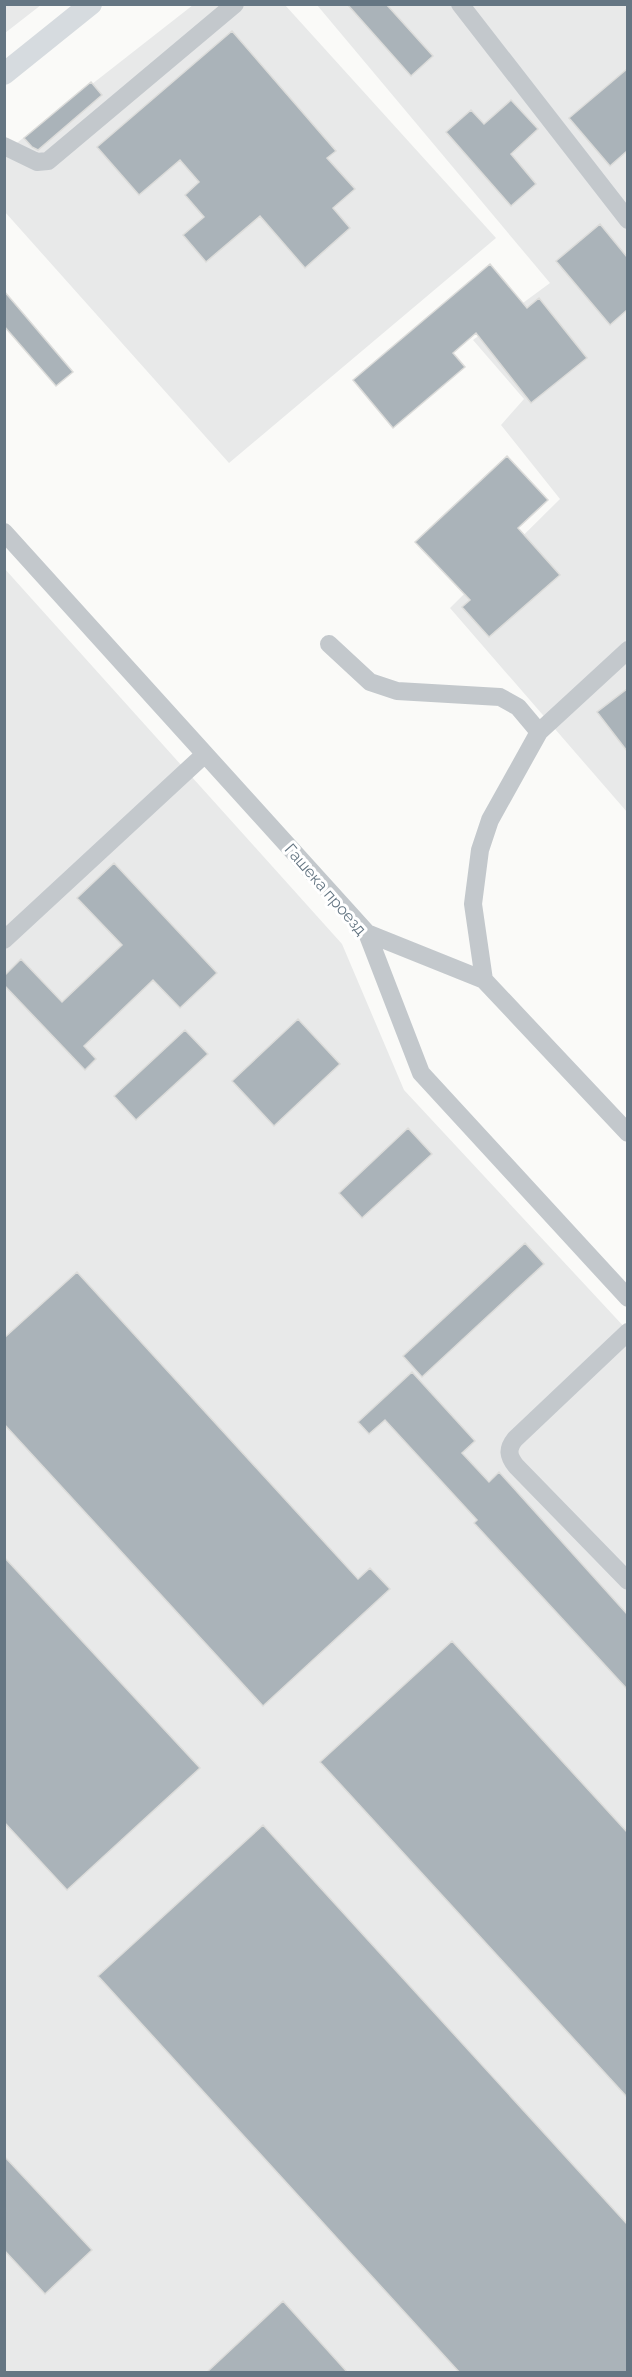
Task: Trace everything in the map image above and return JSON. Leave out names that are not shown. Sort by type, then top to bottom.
[{"type":"main road","points":[[4,74],[91,4]]},
{"type":"street","points":[[4,146],[37,162],[48,161],[235,4]]},
{"type":"street","points":[[460,4],[627,220]]},
{"type":"street","name":"Гашека проезд","points":[[4,532],[367,933],[421,1073],[627,1298]]},
{"type":"street","points":[[328,644],[370,682],[397,692],[500,697],[518,707],[539,732]]},
{"type":"street","points":[[484,980],[472,904],[480,850],[490,820],[539,732],[627,650]]},
{"type":"street","points":[[4,940],[205,754]]},
{"type":"street","points":[[367,933],[484,980],[627,1133]]},
{"type":"street","points":[[627,1332],[515,1439],[509,1452],[516,1466],[627,1581]]},
{"type":"shaded area","points":[[5,4],[41,4],[41,5],[5,33]]},
{"type":"shaded area","points":[[193,5],[285,5],[496,238],[229,463],[5,212],[4,153]]},
{"type":"shaded area","points":[[317,5],[627,5],[627,812],[450,608],[560,499],[501,425],[524,399],[473,340],[550,283]]},
{"type":"shaded area","points":[[4,568],[342,944],[404,1090],[627,1330],[627,2372],[5,2372]]},
{"type":"building","points":[[347,4],[386,4],[433,56],[411,76]]},
{"type":"building","points":[[232,31],[336,151],[327,158],[355,189],[333,208],[350,228],[305,268],[260,216],[206,262],[183,235],[204,217],[185,195],[199,182],[180,160],[139,195],[97,147]]},
{"type":"building","points":[[627,69],[627,151],[610,166],[569,118]]},
{"type":"building","points":[[91,82],[102,95],[38,150],[32,147],[24,138]]},
{"type":"building","points":[[511,100],[538,129],[511,154],[536,184],[511,206],[446,132],[471,110],[484,124]]},
{"type":"building","points":[[600,224],[627,257],[627,310],[610,325],[556,261]]},
{"type":"building","points":[[490,264],[527,308],[539,298],[587,358],[531,403],[476,333],[453,353],[465,367],[393,428],[353,380]]},
{"type":"building","points":[[4,291],[73,372],[56,386],[4,326]]},
{"type":"building","points":[[507,456],[548,500],[518,528],[560,575],[489,637],[462,607],[470,600],[415,542]]},
{"type":"building","points":[[627,689],[627,751],[597,712]]},
{"type":"building","points":[[114,863],[217,973],[180,1008],[153,980],[84,1046],[96,1059],[85,1070],[4,985],[4,976],[21,959],[62,1002],[122,945],[77,898]]},
{"type":"building","points":[[298,1019],[340,1064],[274,1126],[232,1081]]},
{"type":"building","points":[[185,1030],[208,1054],[136,1120],[114,1096]]},
{"type":"building","points":[[408,1128],[432,1154],[362,1218],[339,1193]]},
{"type":"building","points":[[525,1243],[544,1264],[422,1377],[403,1356]]},
{"type":"building","points":[[77,1272],[358,1579],[370,1568],[390,1589],[263,1706],[4,1424],[4,1338]]},
{"type":"building","points":[[412,1372],[475,1441],[462,1453],[489,1482],[499,1472],[627,1614],[627,1689],[474,1523],[477,1520],[385,1420],[369,1434],[358,1422]]},
{"type":"building","points":[[4,1557],[200,1768],[67,1890],[4,1822]]},
{"type":"building","points":[[452,1641],[627,1832],[627,2097],[320,1762]]},
{"type":"building","points":[[263,1825],[627,2224],[627,2373],[460,2373],[98,1976]]},
{"type":"building","points":[[4,2156],[92,2250],[45,2294],[4,2250]]},
{"type":"building","points":[[283,2301],[348,2373],[206,2373]]}]
